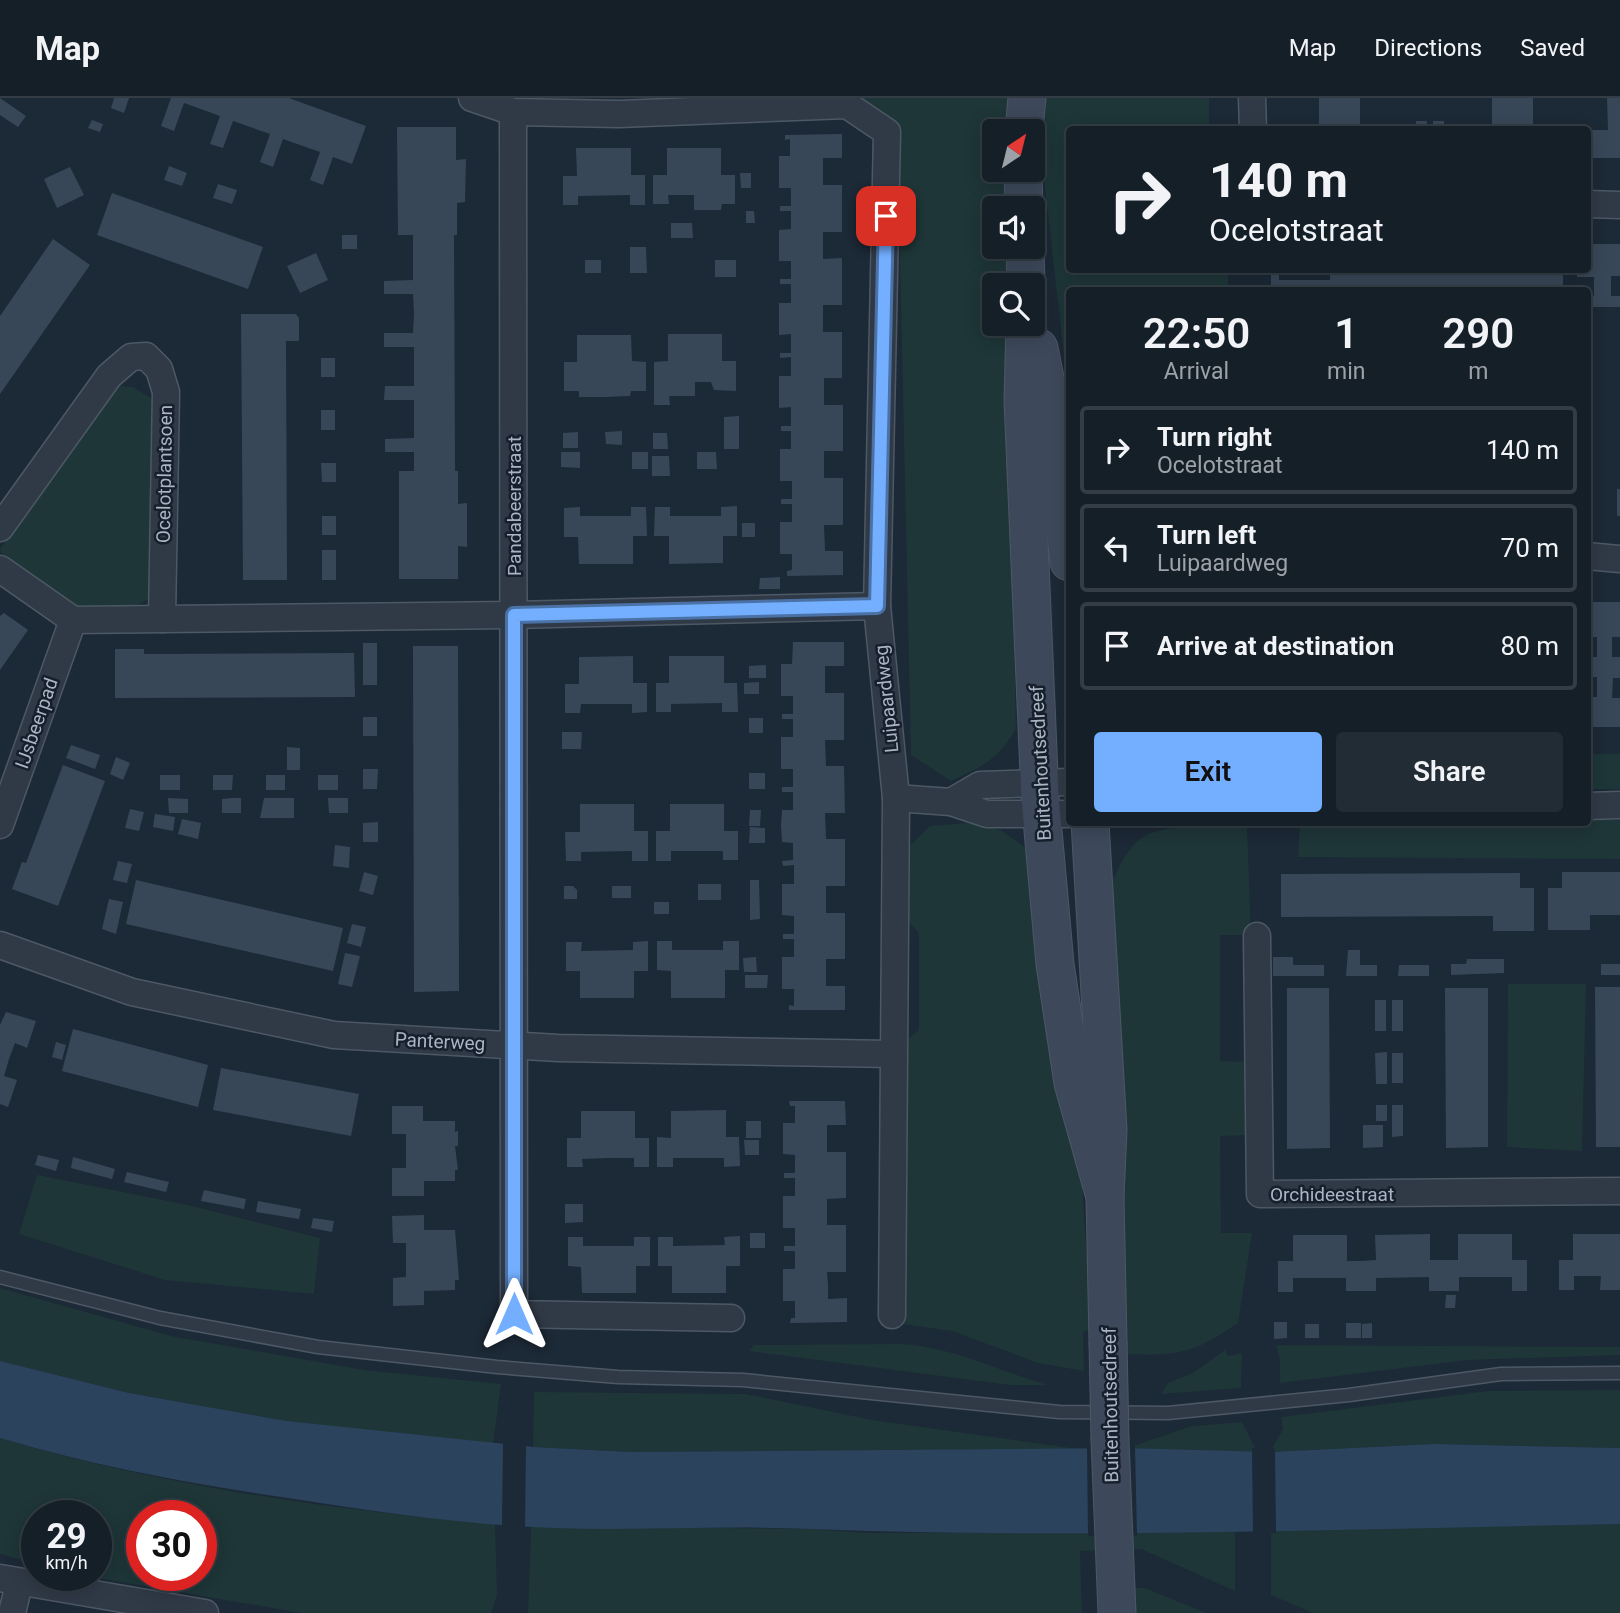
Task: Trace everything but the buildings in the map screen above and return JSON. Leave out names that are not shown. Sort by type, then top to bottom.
[{"type":"main road","points":[[1025,119],[1027,98]]},
{"type":"main road","name":"Buitenhoutsedreef","points":[[1025,336],[1023,400],[1055,798],[1055,964],[1073,1083],[1105,1196]]},
{"type":"main road","points":[[1036,336],[1049,398],[1066,537]]},
{"type":"main road","name":"Buitenhoutsedreef","points":[[1090,826],[1108,1130],[1105,1196],[1117,1613]]},
{"type":"street","points":[[471,98],[513,112]]},
{"type":"street","points":[[1252,98],[1252,126]]},
{"type":"street","name":"Luipaardweg","points":[[513,112],[619,114],[847,105],[887,132],[877,606],[896,798],[891,1054],[892,1315]]},
{"type":"street","name":"Pandabeerstraat","points":[[513,112],[514,1314],[731,1318]]},
{"type":"street","points":[[1591,204],[1620,205]]},
{"type":"street","name":"Ocelotplantsoen","points":[[0,528],[109,376],[131,357],[146,356],[159,369],[166,392],[162,619]]},
{"type":"street","points":[[1591,556],[1620,559]]},
{"type":"street","points":[[0,569],[73,620],[514,615],[877,606]]},
{"type":"street","name":"IJsbeerpad","points":[[0,825],[73,620]]},
{"type":"street","points":[[951,802],[980,785],[1055,798]]},
{"type":"street","points":[[896,798],[951,802],[987,814],[1055,798]]},
{"type":"street","points":[[1591,806],[1620,805]]},
{"type":"street","name":"Orchideestraat","points":[[1257,936],[1260,1194],[1620,1191]]},
{"type":"street","name":"Panterweg","points":[[0,945],[132,992],[334,1035],[515,1045],[891,1054]]},
{"type":"street","points":[[12,1613],[9,1581],[205,1613]]},
{"type":"lane","points":[[0,1277],[160,1318],[318,1347],[497,1367],[618,1377],[743,1380],[1059,1412],[1168,1413],[1349,1395],[1501,1374],[1620,1373]]},
{"type":"green space","points":[[860,98],[1009,98],[1007,119],[982,119],[982,182],[1006,182],[1007,196],[982,196],[982,259],[1007,259],[1007,273],[982,273],[982,336],[1008,336],[1016,729],[989,761],[951,781],[911,755],[897,125]]},
{"type":"green space","points":[[1046,98],[1209,98],[1209,126],[1066,126],[1066,273],[1228,273],[1228,287],[1066,287],[1066,373],[1044,182]]},
{"type":"green space","points":[[119,386],[133,387],[154,400],[153,594],[147,600],[129,607],[85,610],[68,605],[33,582],[10,564],[0,549],[108,392]]},
{"type":"green space","points":[[1591,754],[1620,754],[1620,789],[1591,789]]},
{"type":"green space","points":[[1591,820],[1620,820],[1620,859],[1298,857],[1300,826],[1591,826]]},
{"type":"green space","points":[[967,823],[1000,830],[1028,849],[1079,1141],[1092,1329],[1083,1332],[1084,1371],[1038,1363],[952,1331],[903,1324],[902,1044],[919,1030],[919,933],[904,917],[904,851],[930,826]]},
{"type":"green space","points":[[1247,826],[1251,935],[1220,935],[1220,1061],[1250,1062],[1251,1135],[1220,1136],[1221,1233],[1252,1233],[1238,1323],[1197,1347],[1174,1353],[1126,1354],[1112,882],[1128,851],[1143,837],[1152,833],[1178,828]]},
{"type":"green space","points":[[1508,984],[1586,984],[1582,1151],[1507,1147]]},
{"type":"green space","points":[[37,1175],[188,1205],[320,1238],[314,1294],[165,1280],[19,1234]]},
{"type":"green space","points":[[0,1288],[171,1336],[364,1370],[501,1384],[493,1445],[287,1421],[129,1393],[0,1361]]},
{"type":"green space","points":[[899,1344],[957,1354],[1048,1385],[1010,1385],[749,1351],[754,1345]]},
{"type":"green space","points":[[1276,1345],[1620,1347],[1620,1355],[1468,1360],[1280,1383],[1280,1359]]},
{"type":"green space","points":[[1225,1350],[1228,1356],[1242,1353],[1241,1388],[1161,1394],[1168,1383],[1193,1373]]},
{"type":"green space","points":[[1620,1390],[1620,1448],[1434,1444],[1270,1452],[1283,1429],[1281,1417],[1488,1391]]},
{"type":"green space","points":[[534,1392],[746,1394],[872,1420],[1078,1449],[631,1452],[533,1447]]},
{"type":"green space","points":[[1242,1422],[1257,1452],[1127,1448],[1192,1426]]},
{"type":"green space","points":[[0,1438],[120,1469],[245,1493],[371,1511],[495,1524],[497,1595],[491,1613],[302,1613],[173,1591],[217,1591],[217,1500],[126,1500],[126,1583],[112,1580],[112,1500],[21,1500],[21,1560],[0,1554]]},
{"type":"green space","points":[[1620,1524],[1620,1613],[1313,1613],[1271,1595],[1271,1530]]},
{"type":"green space","points":[[531,1526],[810,1529],[868,1533],[1235,1531],[1235,1591],[1141,1549],[1080,1551],[1082,1613],[528,1613]]},
{"type":"green space","points":[[1133,1588],[1145,1588],[1206,1613],[1133,1613]]},
{"type":"water","points":[[0,1361],[129,1393],[287,1421],[533,1447],[631,1452],[1127,1448],[1270,1452],[1434,1444],[1620,1448],[1620,1524],[1012,1533],[747,1528],[588,1529],[455,1521],[252,1493],[179,1480],[107,1466],[0,1438]]},
{"type":"pier","points":[[503,1442],[526,1443],[525,1530],[502,1528]]},
{"type":"pier","points":[[1087,1445],[1135,1445],[1137,1536],[1088,1536]]},
{"type":"pier","points":[[1252,1448],[1275,1448],[1276,1533],[1253,1534]]},
{"type":"route","points":[[514,1314],[514,615],[877,606],[886,216]]}]
